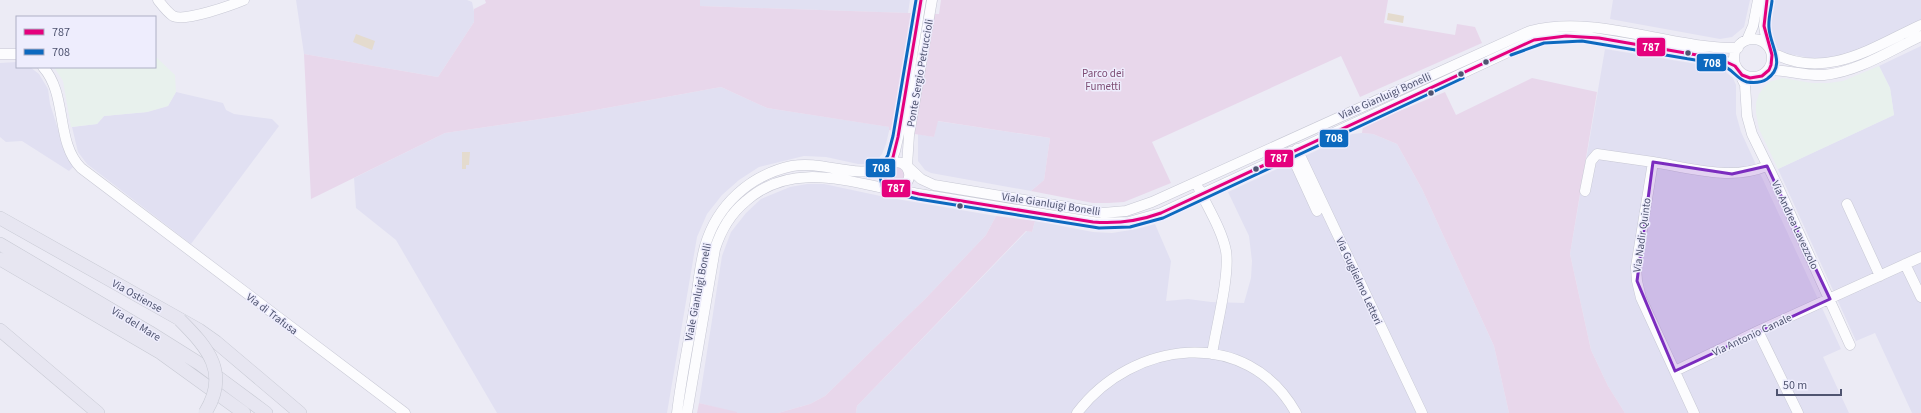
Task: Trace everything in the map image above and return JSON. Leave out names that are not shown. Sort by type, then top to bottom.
[{"type":"main road","name":"Via Ostiense","points":[[0,218],[206,334],[266,385]]},
{"type":"main road","name":"Via del Mare","points":[[0,244],[155,335],[200,364],[266,413]]},
{"type":"main road","name":"Via del Mare","points":[[0,259],[168,357],[244,413]]},
{"type":"main road","points":[[180,320],[203,343],[209,353],[214,369],[215,389],[210,405],[205,413]]},
{"type":"main road","points":[[0,330],[98,412]]},
{"type":"main road","points":[[266,385],[300,413]]},
{"type":"main road","points":[[266,385],[304,413]]},
{"type":"street","points":[[158,0],[172,15],[179,17],[213,10],[244,0]]},
{"type":"street","name":"Ponte Sergio Petruccioli","points":[[904,134],[921,0]]},
{"type":"street","name":"Ponte Sergio Petruccioli","points":[[904,134],[932,0]]},
{"type":"street","points":[[1758,0],[1753,26],[1747,40],[1738,48],[1734,56],[1737,69],[1752,78],[1767,72],[1788,71],[1815,75],[1837,73],[1854,67],[1921,36]]},
{"type":"street","points":[[1746,104],[1754,86],[1767,72],[1772,62],[1764,26],[1767,0]]},
{"type":"street","points":[[1747,40],[1756,39],[1786,59],[1805,63],[1831,64],[1855,56],[1921,25]]},
{"type":"street","name":"Viale Gianluigi Bonelli","points":[[906,166],[921,179],[934,185],[1103,212],[1123,212],[1195,182],[1509,39],[1541,28],[1581,26],[1710,47],[1738,48]]},
{"type":"street","name":"Viale Gianluigi Bonelli","points":[[687,413],[715,249],[723,228],[737,209],[754,194],[780,180],[796,177],[818,176],[880,187],[892,187],[932,196],[1084,221],[1113,223],[1151,217],[1503,53],[1528,42],[1543,38],[1564,36],[1590,37],[1716,58],[1737,69]]},
{"type":"street","points":[[0,54],[16,54]]},
{"type":"street","name":"Via di Trafusa","points":[[44,68],[55,88],[69,148],[74,160],[84,171],[405,413]]},
{"type":"street","name":"Via Andrea Lavezzolo","points":[[1737,69],[1745,86],[1750,128],[1850,345]]},
{"type":"street","points":[[904,134],[906,166],[909,170],[910,178],[904,186],[892,187],[884,176],[904,134]]},
{"type":"street","points":[[1294,151],[1317,211]]},
{"type":"street","name":"Via Guglielmo Letteri","points":[[1294,151],[1422,413]]},
{"type":"street","points":[[1585,191],[1591,161],[1597,154],[1732,174],[1748,173],[1767,166]]},
{"type":"street","points":[[888,165],[898,162],[906,166]]},
{"type":"street","name":"Via Nadir Quinto","points":[[1653,162],[1636,267],[1637,281],[1641,298],[1694,413]]},
{"type":"street","name":"Viale Gianluigi Bonelli","points":[[676,413],[705,247],[716,219],[730,200],[755,180],[785,168],[810,165],[866,172],[888,165]]},
{"type":"street","points":[[1195,182],[1222,238],[1226,250],[1227,263],[1212,354]]},
{"type":"street","points":[[1847,204],[1880,276]]},
{"type":"street","name":"Via Antonio Canale","points":[[1675,371],[1758,331],[1921,257]]},
{"type":"street","points":[[1905,264],[1921,298]]},
{"type":"street","points":[[1758,331],[1798,413]]},
{"type":"street","points":[[1077,413],[1092,395],[1109,380],[1142,362],[1178,353],[1212,354],[1234,359],[1265,375],[1283,394],[1296,413]]},
{"type":"highlighted area","points":[[1653,162],[1732,174],[1767,166],[1830,299],[1675,371],[1637,281]]},
{"type":"shaded area","points":[[296,0],[467,0],[472,2],[475,16],[474,22],[438,77],[304,54]]},
{"type":"shaded area","points":[[700,0],[910,0],[908,13],[699,6]]},
{"type":"shaded area","points":[[1613,0],[1750,0],[1744,27],[1732,37],[1720,39],[1610,19]]},
{"type":"shaded area","points":[[1775,0],[1921,0],[1921,20],[1866,47],[1837,58],[1815,59],[1784,53],[1777,48],[1770,38]]},
{"type":"shaded area","points":[[1388,13],[1404,16],[1403,23],[1387,20]]},
{"type":"shaded area","points":[[356,34],[375,41],[372,50],[353,42]]},
{"type":"shaded area","points":[[1921,46],[1921,413],[1912,413],[1875,333],[1856,341],[1778,169],[1894,115],[1890,88],[1879,66]]},
{"type":"shaded area","points":[[1605,49],[1721,68],[1733,78],[1736,85],[1736,114],[1741,132],[1841,349],[1823,357],[1849,413],[1625,413],[1608,386],[1591,350],[1570,254]]},
{"type":"shaded area","points":[[156,57],[175,75],[176,92],[168,106],[147,112],[104,116],[97,124],[71,127],[63,81],[55,68],[156,68]]},
{"type":"shaded area","points":[[16,62],[16,68],[31,68],[39,74],[48,89],[50,104],[63,145],[73,167],[69,171],[22,141],[6,142],[0,137],[0,63]]},
{"type":"shaded area","points":[[1879,66],[1890,88],[1894,115],[1778,169],[1759,129],[1756,113],[1756,103],[1759,94],[1764,87],[1769,82],[1783,78],[1812,83],[1843,81]]},
{"type":"shaded area","points":[[721,87],[767,108],[890,127],[886,144],[882,154],[877,160],[866,164],[858,164],[826,157],[804,156],[759,167],[739,180],[722,195],[707,214],[697,237],[667,413],[497,413],[396,240],[356,208],[354,178],[445,133],[568,115]]},
{"type":"shaded area","points":[[176,92],[223,103],[226,110],[234,114],[272,119],[279,126],[191,244],[87,164],[78,152],[72,127],[97,124],[104,116],[147,112],[168,106]]},
{"type":"shaded area","points":[[937,121],[1050,138],[1044,180],[1031,191],[931,173],[925,170],[918,161],[918,134],[934,137]]},
{"type":"shaded area","points":[[1352,134],[1373,134],[1397,144],[1422,189],[1494,346],[1509,413],[856,413],[857,406],[1027,231],[1032,232],[1035,221],[1093,232],[1112,233],[1137,229],[1155,224],[1171,261],[1166,301],[1188,299],[1211,302],[1244,303],[1251,278],[1252,261],[1249,236],[1228,192]]},
{"type":"shaded area","points":[[462,152],[470,152],[469,165],[466,165],[466,169],[462,169]]},
{"type":"shaded area","points":[[807,184],[824,184],[885,197],[996,216],[986,235],[926,298],[825,396],[810,404],[778,413],[737,413],[699,403],[722,256],[731,232],[746,213],[761,199],[790,187]]},
{"type":"green space","name":"Parco dei Fumetti","points":[[485,0],[700,0],[700,6],[939,14],[941,0],[1388,0],[1384,23],[1455,35],[1457,24],[1475,27],[1482,43],[1360,97],[1341,56],[1152,142],[1171,183],[1124,202],[1093,203],[1031,191],[1044,180],[1050,138],[938,121],[934,137],[889,130],[889,127],[767,108],[721,87],[568,115],[445,133],[311,199],[304,54],[438,77],[474,22],[474,9],[486,3]]},
{"type":"green space","points":[[1532,78],[1597,92],[1570,254],[1591,350],[1608,386],[1625,413],[1509,413],[1494,346],[1422,189],[1397,144],[1373,134],[1362,133],[1363,126],[1445,92],[1456,115]]},
{"type":"green space","points":[[898,166],[906,174],[903,182],[894,183],[890,180],[890,169]]},
{"type":"green space","points":[[996,216],[1035,221],[1032,232],[1026,231],[857,406],[856,413],[778,413],[810,404],[825,396],[926,298],[986,235]]},
{"type":"green space","points":[[699,403],[737,412],[737,413],[697,413]]},
{"type":"transit line","name":"708","points":[[916,0],[893,136],[888,155],[879,171],[882,186],[891,193],[918,199],[1099,228],[1130,227],[1163,218],[1463,78]]},
{"type":"transit line","name":"787","points":[[921,0],[898,137],[893,157],[884,172],[886,183],[893,188],[919,194],[1093,222],[1111,223],[1136,220],[1161,213],[1534,40],[1566,36],[1599,38],[1720,59],[1735,66],[1742,75],[1750,78],[1762,76],[1769,70],[1772,55],[1764,26],[1767,0]]},
{"type":"transit line","name":"708","points":[[1511,55],[1544,43],[1582,41],[1719,64],[1728,68],[1743,81],[1755,83],[1760,82],[1773,74],[1776,68],[1777,61],[1769,25],[1772,1]]}]
